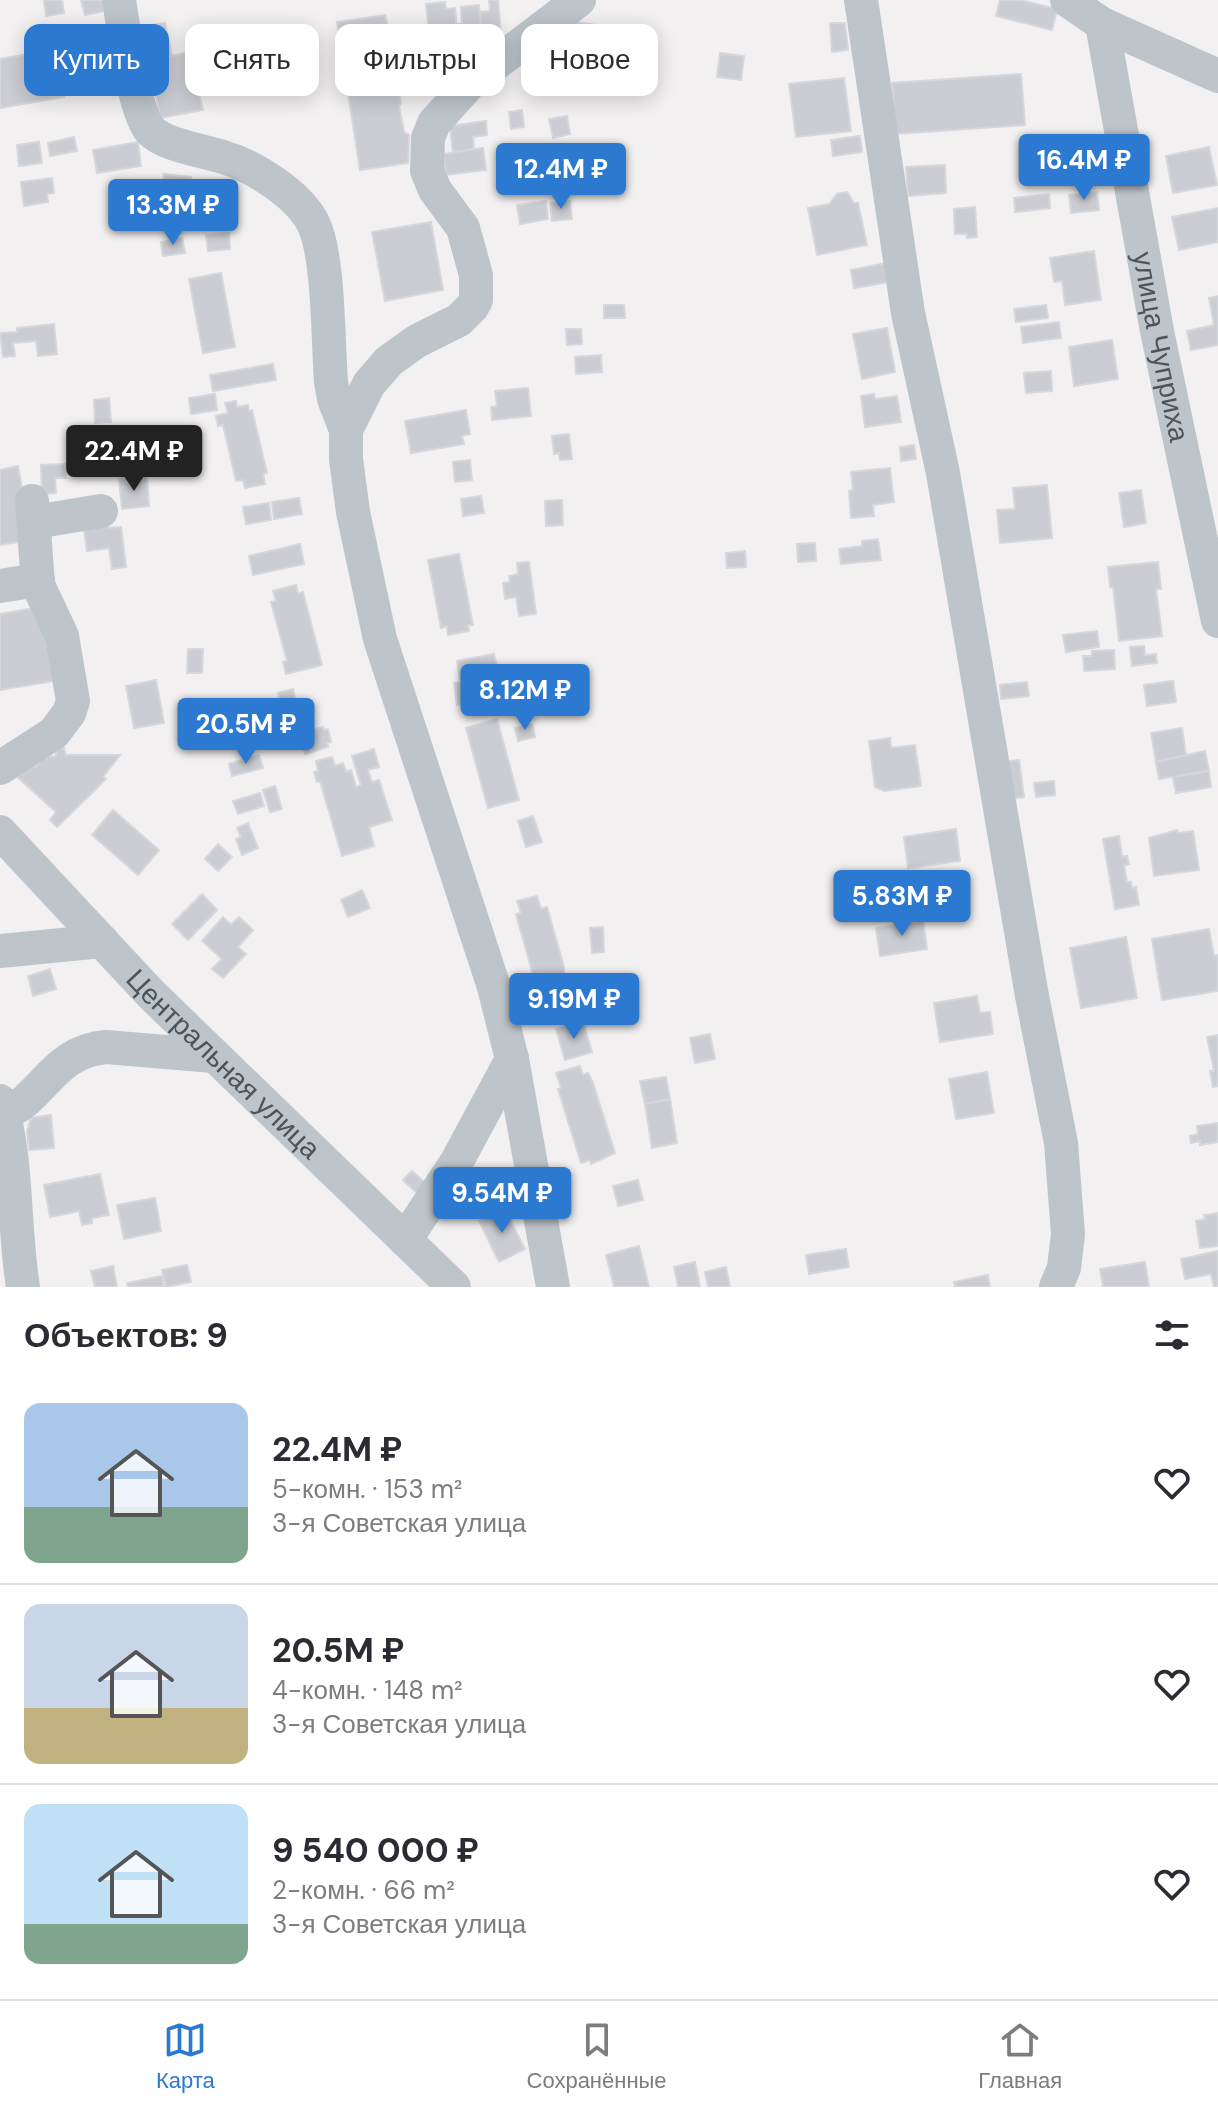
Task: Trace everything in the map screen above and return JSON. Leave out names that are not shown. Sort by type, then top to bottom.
[{"type":"street","points":[[119,0],[135,84],[148,127],[165,140],[251,168],[284,191],[305,211],[318,235],[324,273],[331,382],[346,430],[346,459],[353,512],[380,639],[494,987],[512,1059],[553,1287]]},
{"type":"street","points":[[346,430],[369,384],[389,361],[417,341],[459,320],[476,300],[476,275],[463,228],[435,190],[427,171],[428,138],[434,123],[470,83],[579,0]]},
{"type":"street","points":[[861,0],[908,313],[943,473],[1032,996],[1061,1143],[1068,1234],[1064,1268],[1056,1287]]},
{"type":"street","points":[[1067,0],[1102,24],[1218,76]]},
{"type":"street","name":"улица Чуприха","points":[[1102,24],[1157,331],[1218,621]]},
{"type":"street","points":[[0,768],[54,733],[69,713],[73,701],[62,636],[41,594],[38,580],[34,511],[101,511]]},
{"type":"street","points":[[0,586],[38,580]]},
{"type":"street","name":"Центральная улица","points":[[0,832],[214,1056],[454,1287]]},
{"type":"street","points":[[0,951],[102,941]]},
{"type":"street","points":[[23,1287],[1,1110],[71,1057],[89,1049],[106,1047],[214,1056]]},
{"type":"street","points":[[405,1240],[456,1163],[512,1059]]},
{"type":"building","points":[[44,0],[62,0],[64,13],[46,16]]},
{"type":"building","points":[[81,0],[107,0],[109,10],[85,15]]},
{"type":"building","points":[[489,0],[498,0],[500,24],[481,24],[480,12],[490,11]]},
{"type":"building","points":[[1000,0],[1020,0],[1057,9],[1052,30],[996,16]]},
{"type":"building","points":[[445,2],[446,9],[455,8],[456,24],[428,24],[426,4]]},
{"type":"building","points":[[479,5],[481,24],[462,24],[461,7]]},
{"type":"building","points":[[385,15],[387,24],[337,24]]},
{"type":"building","points":[[830,23],[845,23],[848,50],[832,52]]},
{"type":"building","points":[[169,42],[172,56],[185,53],[185,96],[200,96],[203,110],[160,118],[156,96],[169,96]]},
{"type":"building","points":[[720,53],[744,56],[741,80],[717,77]]},
{"type":"building","points":[[24,55],[24,96],[64,97],[0,108],[0,59]]},
{"type":"building","points":[[1021,74],[1025,125],[895,134],[892,83]]},
{"type":"building","points":[[844,78],[851,131],[796,137],[789,84]]},
{"type":"building","points":[[348,96],[400,96],[404,132],[409,135],[408,163],[360,170]]},
{"type":"building","points":[[522,110],[524,127],[511,129],[509,112]]},
{"type":"building","points":[[567,116],[570,134],[553,138],[549,119]]},
{"type":"building","points":[[486,121],[487,135],[473,137],[474,149],[453,152],[450,126]]},
{"type":"building","points":[[860,136],[862,152],[833,156],[831,140]]},
{"type":"building","points":[[74,137],[77,151],[50,156],[48,143]]},
{"type":"building","points":[[39,142],[42,163],[19,166],[17,145]]},
{"type":"building","points":[[138,142],[141,166],[97,173],[93,150]]},
{"type":"building","points":[[1209,147],[1217,185],[1173,193],[1166,156]]},
{"type":"building","points":[[483,148],[486,170],[446,175],[443,154]]},
{"type":"building","points":[[945,165],[946,193],[908,196],[906,167]]},
{"type":"building","points":[[164,174],[191,177],[190,188],[163,184]]},
{"type":"building","points":[[52,178],[54,193],[47,194],[48,202],[24,206],[21,182]]},
{"type":"building","points":[[213,186],[218,214],[158,225],[153,196]]},
{"type":"building","points":[[847,192],[854,203],[858,203],[867,245],[817,255],[808,208],[829,204],[837,194]]},
{"type":"building","points":[[1097,192],[1099,210],[1071,213],[1069,195]]},
{"type":"building","points":[[1049,194],[1050,208],[1015,212],[1014,198]]},
{"type":"building","points":[[546,201],[548,219],[520,224],[517,205]]},
{"type":"building","points":[[570,201],[572,219],[552,221],[550,203]]},
{"type":"building","points":[[975,207],[977,237],[955,234],[954,209]]},
{"type":"building","points":[[1218,208],[1218,242],[1179,250],[1172,217]]},
{"type":"building","points":[[431,222],[443,290],[385,301],[372,232]]},
{"type":"building","points":[[229,233],[230,249],[208,251],[206,235]]},
{"type":"building","points":[[182,238],[185,253],[163,256],[161,242]]},
{"type":"building","points":[[1094,251],[1101,300],[1065,305],[1062,281],[1054,282],[1050,258]]},
{"type":"building","points":[[887,263],[890,282],[854,288],[851,270]]},
{"type":"building","points":[[221,273],[235,347],[203,353],[189,279]]},
{"type":"building","points":[[1218,296],[1218,345],[1191,350],[1187,331],[1214,325],[1209,298]]},
{"type":"building","points":[[604,305],[624,305],[625,318],[604,318]]},
{"type":"building","points":[[1046,305],[1048,318],[1016,322],[1014,309]]},
{"type":"building","points":[[1059,322],[1061,338],[1023,343],[1021,327]]},
{"type":"building","points":[[54,324],[57,354],[38,356],[36,341],[13,343],[15,356],[3,357],[0,333]]},
{"type":"building","points":[[887,328],[895,372],[862,379],[853,334]]},
{"type":"building","points":[[566,329],[581,329],[582,344],[567,345]]},
{"type":"building","points":[[1112,340],[1118,379],[1074,386],[1069,347]]},
{"type":"building","points":[[601,355],[602,372],[576,374],[575,357]]},
{"type":"building","points":[[273,364],[276,380],[213,391],[210,375]]},
{"type":"building","points":[[1051,371],[1052,391],[1026,393],[1024,373]]},
{"type":"building","points":[[528,388],[531,416],[492,420],[491,407],[497,406],[495,391]]},
{"type":"building","points":[[215,394],[217,410],[191,414],[189,398]]},
{"type":"building","points":[[874,394],[875,399],[897,396],[901,422],[865,427],[861,396]]},
{"type":"building","points":[[109,398],[111,422],[95,423],[94,400]]},
{"type":"building","points":[[236,401],[237,407],[248,405],[249,411],[252,410],[267,473],[263,474],[265,484],[245,488],[243,480],[236,481],[223,425],[218,426],[216,416],[228,413],[225,403]]},
{"type":"building","points":[[466,410],[470,434],[462,436],[464,444],[411,453],[405,421]]},
{"type":"building","points":[[569,434],[572,459],[560,460],[559,453],[554,454],[552,436]]},
{"type":"building","points":[[914,445],[916,459],[901,461],[900,447]]},
{"type":"building","points":[[470,460],[472,480],[455,482],[453,462]]},
{"type":"building","points":[[65,464],[66,478],[55,478],[56,493],[42,494],[41,465]]},
{"type":"building","points":[[18,466],[31,540],[0,545],[0,470]]},
{"type":"building","points":[[890,468],[894,502],[873,505],[874,516],[851,518],[851,472]]},
{"type":"building","points":[[147,477],[149,506],[122,509],[119,479]]},
{"type":"building","points":[[1047,485],[1052,538],[1000,543],[997,510],[1015,509],[1013,488]]},
{"type":"building","points":[[1141,490],[1146,523],[1124,527],[1119,493]]},
{"type":"building","points":[[481,496],[484,513],[463,516],[461,499]]},
{"type":"building","points":[[299,498],[302,514],[274,519],[272,502]]},
{"type":"building","points":[[562,500],[563,525],[546,526],[545,501]]},
{"type":"building","points":[[269,503],[271,520],[246,524],[243,507]]},
{"type":"building","points":[[107,520],[108,528],[121,527],[126,567],[112,569],[109,548],[87,551],[83,523]]},
{"type":"building","points":[[878,539],[881,560],[841,564],[839,549],[862,546],[862,541]]},
{"type":"building","points":[[815,543],[816,561],[798,562],[797,544]]},
{"type":"building","points":[[300,544],[304,564],[253,575],[249,556]]},
{"type":"building","points":[[745,551],[746,567],[727,568],[726,553]]},
{"type":"building","points":[[459,554],[473,625],[468,625],[469,631],[448,635],[447,626],[441,628],[428,560]]},
{"type":"building","points":[[529,562],[536,614],[519,616],[516,597],[505,599],[503,583],[510,582],[509,576],[518,574],[517,563]]},
{"type":"building","points":[[1158,562],[1161,589],[1156,589],[1162,636],[1119,641],[1108,567]]},
{"type":"building","points":[[296,585],[298,594],[303,592],[322,665],[286,674],[283,662],[287,661],[271,602],[276,601],[273,591]]},
{"type":"building","points":[[41,607],[54,681],[0,690],[0,614]]},
{"type":"building","points":[[1097,631],[1099,647],[1066,652],[1063,635]]},
{"type":"building","points":[[1144,646],[1145,655],[1156,654],[1157,663],[1132,666],[1130,647]]},
{"type":"building","points":[[188,649],[203,649],[202,673],[187,673]]},
{"type":"building","points":[[1114,650],[1115,669],[1084,671],[1083,656],[1092,656],[1092,651]]},
{"type":"building","points":[[494,654],[498,672],[460,679],[457,661]]},
{"type":"building","points":[[476,679],[479,702],[457,705],[454,683]]},
{"type":"building","points":[[156,680],[164,723],[134,728],[126,686]]},
{"type":"building","points":[[1173,681],[1176,702],[1147,706],[1144,685]]},
{"type":"building","points":[[1027,682],[1029,696],[1001,699],[1000,685]]},
{"type":"building","points":[[293,689],[299,717],[285,721],[278,693]]},
{"type":"building","points":[[497,719],[519,800],[488,808],[466,728]]},
{"type":"building","points":[[532,724],[535,737],[518,741],[515,728]]},
{"type":"building","points":[[323,727],[324,730],[328,729],[331,742],[327,743],[328,747],[305,754],[299,734]]},
{"type":"building","points":[[1182,728],[1186,756],[1156,762],[1151,733]]},
{"type":"building","points":[[890,738],[891,748],[915,745],[921,786],[884,791],[875,787],[869,741]]},
{"type":"building","points":[[64,748],[66,755],[120,755],[103,777],[106,779],[57,827],[50,820],[56,812],[15,775],[29,762],[35,767],[43,758],[56,756],[56,750]]},
{"type":"building","points":[[374,749],[379,767],[368,770],[372,782],[379,780],[392,820],[369,827],[374,846],[342,856],[320,781],[317,782],[314,772],[318,771],[316,761],[332,757],[335,766],[343,763],[346,772],[351,770],[356,787],[361,785],[352,756]]},
{"type":"building","points":[[1205,751],[1209,771],[1159,779],[1156,762]]},
{"type":"building","points":[[259,755],[263,768],[232,776],[229,764]]},
{"type":"building","points":[[1019,760],[1024,797],[1008,799],[1004,762]]},
{"type":"building","points":[[1209,771],[1211,787],[1176,793],[1173,777]]},
{"type":"building","points":[[1054,781],[1055,795],[1036,797],[1034,783]]},
{"type":"building","points":[[275,786],[282,809],[270,812],[263,790]]},
{"type":"building","points":[[260,793],[264,806],[238,814],[233,801]]},
{"type":"building","points":[[113,810],[159,850],[138,875],[92,835]]},
{"type":"building","points":[[533,816],[542,842],[526,847],[518,821]]},
{"type":"building","points":[[248,823],[258,848],[242,855],[236,839],[241,837],[237,828]]},
{"type":"building","points":[[956,829],[960,861],[908,868],[904,837]]},
{"type":"building","points":[[1177,830],[1178,833],[1193,831],[1199,870],[1154,876],[1149,838]]},
{"type":"building","points":[[1119,836],[1122,857],[1127,856],[1129,864],[1124,865],[1127,882],[1131,882],[1132,888],[1136,887],[1139,905],[1115,909],[1103,839]]},
{"type":"building","points":[[218,844],[232,857],[218,871],[205,859]]},
{"type":"building","points":[[362,890],[370,908],[348,917],[341,900]]},
{"type":"building","points":[[202,894],[217,910],[188,940],[172,924]]},
{"type":"building","points":[[537,896],[541,909],[547,907],[564,967],[564,977],[558,979],[560,983],[550,986],[548,979],[541,982],[539,973],[533,975],[516,914],[521,913],[517,901]]},
{"type":"building","points":[[223,917],[231,925],[239,917],[253,930],[238,947],[246,954],[223,978],[212,969],[222,959],[202,941]]},
{"type":"building","points":[[923,921],[927,949],[880,956],[876,928]]},
{"type":"building","points":[[603,927],[604,952],[592,953],[590,928]]},
{"type":"building","points":[[1209,929],[1214,956],[1218,955],[1218,991],[1162,1000],[1152,939]]},
{"type":"building","points":[[1126,937],[1137,998],[1081,1008],[1070,948]]},
{"type":"building","points":[[50,969],[56,989],[33,996],[28,976]]},
{"type":"building","points":[[977,996],[980,1013],[990,1012],[993,1034],[940,1042],[934,1003]]},
{"type":"building","points":[[583,1022],[592,1052],[565,1060],[556,1029]]},
{"type":"building","points":[[710,1034],[715,1059],[695,1063],[690,1038]]},
{"type":"building","points":[[1218,1035],[1218,1086],[1213,1087],[1210,1071],[1214,1071],[1207,1037]]},
{"type":"building","points":[[580,1066],[583,1075],[588,1073],[593,1083],[615,1153],[591,1164],[590,1160],[581,1163],[556,1073]]},
{"type":"building","points":[[987,1072],[994,1113],[956,1119],[949,1079]]},
{"type":"building","points":[[666,1077],[670,1099],[645,1104],[640,1081]]},
{"type":"building","points":[[670,1099],[677,1143],[652,1148],[645,1104]]},
{"type":"building","points":[[51,1115],[54,1148],[29,1150],[27,1132],[31,1118]]},
{"type":"building","points":[[1218,1123],[1218,1142],[1191,1143],[1190,1136],[1198,1134],[1197,1126]]},
{"type":"building","points":[[412,1171],[432,1189],[423,1199],[403,1180]]},
{"type":"building","points":[[100,1174],[109,1215],[92,1218],[92,1223],[82,1225],[79,1211],[50,1217],[44,1185]]},
{"type":"building","points":[[638,1180],[643,1200],[618,1206],[613,1186]]},
{"type":"building","points":[[155,1198],[161,1231],[124,1239],[117,1205]]},
{"type":"building","points":[[504,1208],[525,1249],[499,1262],[479,1221]]},
{"type":"building","points":[[1218,1213],[1218,1246],[1200,1248],[1196,1221],[1205,1219],[1204,1215]]},
{"type":"building","points":[[639,1246],[649,1287],[614,1287],[606,1255]]},
{"type":"building","points":[[846,1249],[849,1267],[809,1274],[806,1255]]},
{"type":"building","points":[[1218,1251],[1218,1287],[1214,1287],[1211,1274],[1185,1279],[1181,1259]]},
{"type":"building","points":[[695,1262],[700,1287],[678,1287],[674,1267]]},
{"type":"building","points":[[1145,1262],[1149,1287],[1103,1287],[1100,1269]]},
{"type":"building","points":[[187,1265],[191,1282],[166,1287],[162,1270]]},
{"type":"building","points":[[113,1266],[117,1287],[95,1287],[91,1271]]},
{"type":"building","points":[[726,1267],[730,1287],[708,1287],[705,1272]]},
{"type":"building","points":[[988,1275],[990,1287],[955,1287],[954,1282]]},
{"type":"building","points":[[162,1276],[164,1287],[128,1287],[127,1283]]}]
